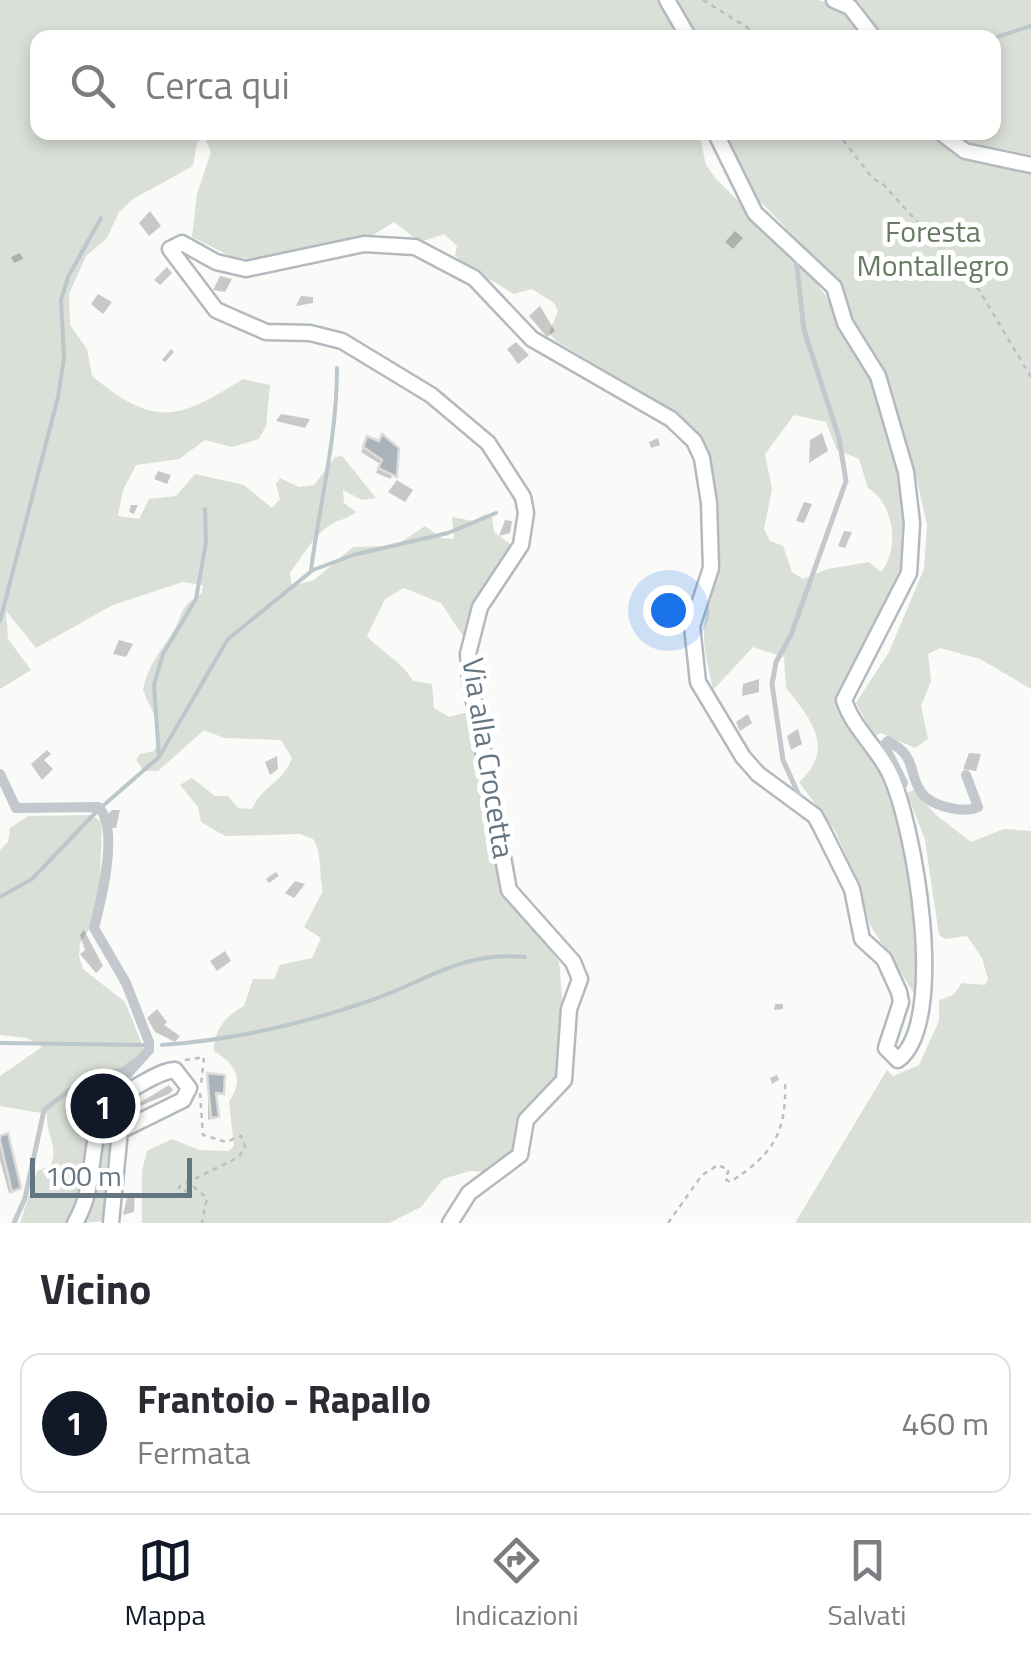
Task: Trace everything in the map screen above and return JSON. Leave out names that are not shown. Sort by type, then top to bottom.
[{"type":"street","points":[[667,0],[685,30]]},
{"type":"street","points":[[834,0],[850,7],[868,30]]},
{"type":"street","name":"Via alla Crocetta","points":[[450,1223],[469,1193],[520,1156],[526,1120],[564,1080],[569,1009],[580,978],[572,962],[509,890],[470,680],[468,654],[480,607],[521,545],[526,514],[523,497],[488,443],[432,395],[342,341],[242,324],[216,310],[171,256],[172,246],[182,243],[216,262],[246,269],[364,244],[416,247],[474,278],[532,338],[683,429],[702,458],[710,503],[710,578],[692,626],[698,682],[758,774],[806,809],[822,829],[852,888],[862,939],[892,971],[901,1002],[886,1048],[898,1060],[907,1052],[919,1017],[924,914],[911,864],[908,822],[897,792],[888,770],[844,700],[909,573],[912,523],[906,472],[878,376],[845,323],[834,287],[755,213],[719,140]]},
{"type":"street","points":[[951,140],[965,151],[1031,165]]},
{"type":"street","points":[[897,792],[903,783],[884,745],[888,741],[912,761],[918,788],[938,804],[970,811],[978,807],[966,775]]},
{"type":"street","points":[[0,774],[16,808],[98,807],[105,814],[106,867],[94,928],[126,983],[149,1050],[98,1108],[100,1118],[88,1194],[75,1223]]},
{"type":"street","points":[[100,1118],[126,1092],[169,1070],[183,1075],[187,1095],[175,1107],[129,1122],[120,1131],[111,1223]]},
{"type":"lane","points":[[795,251],[804,330],[838,438],[846,481],[791,635],[776,662],[772,684],[783,760],[806,809]]},
{"type":"lane","points":[[14,1223],[25,1198],[44,1110],[83,1080],[122,1070],[149,1050]]},
{"type":"path","points":[[702,0],[749,30]]},
{"type":"path","points":[[843,140],[872,179],[882,183],[980,290],[1031,377]]},
{"type":"path","points":[[169,1070],[192,1057],[204,1057],[203,1134],[226,1142],[241,1136],[245,1147],[239,1157],[180,1186],[176,1195],[194,1187],[207,1198],[202,1223]]},
{"type":"path","points":[[668,1223],[702,1175],[718,1165],[729,1170],[725,1180],[730,1182],[757,1165],[779,1138],[784,1079]]},
{"type":"green space","points":[[0,0],[661,0],[676,30],[30,30],[30,140],[201,140],[197,142],[193,166],[133,199],[119,212],[107,238],[86,256],[69,294],[70,325],[87,349],[92,376],[133,404],[167,412],[201,403],[243,379],[270,385],[266,426],[259,439],[232,447],[205,440],[179,459],[136,465],[123,490],[118,516],[139,519],[149,499],[176,496],[195,474],[244,485],[272,508],[280,499],[276,484],[280,478],[299,487],[314,485],[335,457],[342,456],[376,498],[362,500],[343,490],[344,503],[356,512],[316,537],[290,573],[292,586],[314,580],[353,547],[395,546],[425,526],[441,538],[454,539],[452,517],[473,521],[486,514],[492,517],[494,532],[510,544],[511,551],[467,642],[441,603],[404,588],[385,599],[367,636],[413,681],[432,684],[434,708],[449,717],[472,711],[510,899],[559,962],[566,1042],[558,1082],[523,1117],[512,1165],[499,1173],[470,1171],[443,1179],[421,1207],[389,1223],[142,1223],[142,1171],[147,1151],[172,1139],[199,1150],[228,1151],[234,1146],[229,1102],[237,1079],[233,1067],[214,1051],[216,1036],[227,1019],[244,1006],[253,979],[274,979],[280,965],[312,958],[321,938],[304,927],[323,891],[318,850],[313,839],[300,834],[225,836],[201,822],[198,807],[180,785],[192,778],[215,796],[228,796],[238,808],[252,809],[292,758],[281,740],[224,738],[204,730],[158,771],[144,771],[136,760],[140,754],[154,751],[158,742],[156,719],[143,689],[147,674],[184,609],[202,593],[203,585],[183,582],[113,605],[36,648],[6,611],[8,639],[31,670],[0,689]]},
{"type":"green space","points":[[818,0],[844,13],[857,30],[691,30],[675,3]]},
{"type":"green space","points":[[857,0],[1031,0],[1031,155],[966,140],[1001,140],[1001,30],[879,30]]},
{"type":"green space","points":[[206,140],[701,140],[706,165],[716,179],[804,266],[828,299],[871,380],[903,479],[908,564],[869,648],[839,693],[850,726],[883,774],[898,818],[918,948],[915,995],[870,925],[854,872],[834,829],[799,782],[810,770],[818,746],[811,723],[786,688],[784,657],[753,647],[713,690],[704,630],[716,576],[719,519],[713,479],[701,448],[682,423],[628,383],[555,340],[549,333],[558,311],[554,303],[532,289],[514,294],[461,262],[455,255],[457,246],[444,234],[420,242],[394,222],[373,235],[256,260],[230,256],[192,237],[197,194],[211,152]],"holes":[[[794,415],[826,422],[837,450],[859,459],[868,488],[877,495],[888,515],[891,551],[881,572],[869,562],[828,569],[803,579],[792,572],[783,546],[770,541],[764,529],[772,489],[765,454]]]},
{"type":"green space","name":"Foresta Montallegro","points":[[725,140],[938,140],[955,153],[1031,170],[1031,689],[980,659],[940,648],[928,654],[931,681],[921,706],[928,739],[915,748],[881,733],[874,736],[856,703],[889,652],[924,569],[927,525],[916,476],[884,375],[850,317],[840,284],[752,193]]},
{"type":"green space","points":[[914,790],[936,815],[971,842],[1004,829],[1031,831],[1031,1223],[795,1223],[887,1070],[893,1076],[919,1065],[939,1021],[939,1000],[953,995],[962,983],[985,985],[988,979],[982,958],[967,936],[945,939],[939,935],[925,840],[907,793]]},
{"type":"green space","points":[[91,815],[102,822],[100,884],[91,926],[80,943],[79,956],[83,969],[125,1002],[144,1049],[94,1112],[82,1200],[72,1223],[20,1223],[37,1171],[50,1166],[53,1147],[47,1114],[0,1106],[0,1076],[42,1047],[27,1038],[0,1035],[0,850],[8,842],[10,828],[28,816]]},
{"type":"green space","points":[[105,1120],[116,1127],[107,1162],[105,1221],[82,1223]]},
{"type":"building","points":[[382,434],[399,448],[397,477],[378,468],[382,460],[363,447],[367,436],[379,441]]},
{"type":"building","points":[[207,1073],[225,1075],[224,1094],[216,1093],[219,1117],[211,1118]]},
{"type":"building","points":[[8,1133],[21,1188],[12,1192],[0,1141],[0,1136]]},
{"type":"waterway","points":[[1001,36],[1031,26]]},
{"type":"waterway","points":[[0,621],[58,397],[64,358],[61,300],[68,277],[101,218]]},
{"type":"waterway","points":[[311,570],[331,444],[337,368]]},
{"type":"waterway","points":[[159,757],[154,685],[163,654],[196,599],[206,542],[205,509]]},
{"type":"waterway","points":[[0,897],[32,879],[97,811],[159,757],[228,639],[313,570],[353,555],[448,533],[496,513]]},
{"type":"waterway","points":[[162,1045],[242,1035],[294,1023],[372,1000],[464,963],[503,956],[525,957]]},
{"type":"waterway","points":[[0,1043],[144,1045]]},
{"type":"place","name":"Frantoio - Rapallo","points":[[103,1106]]}]
